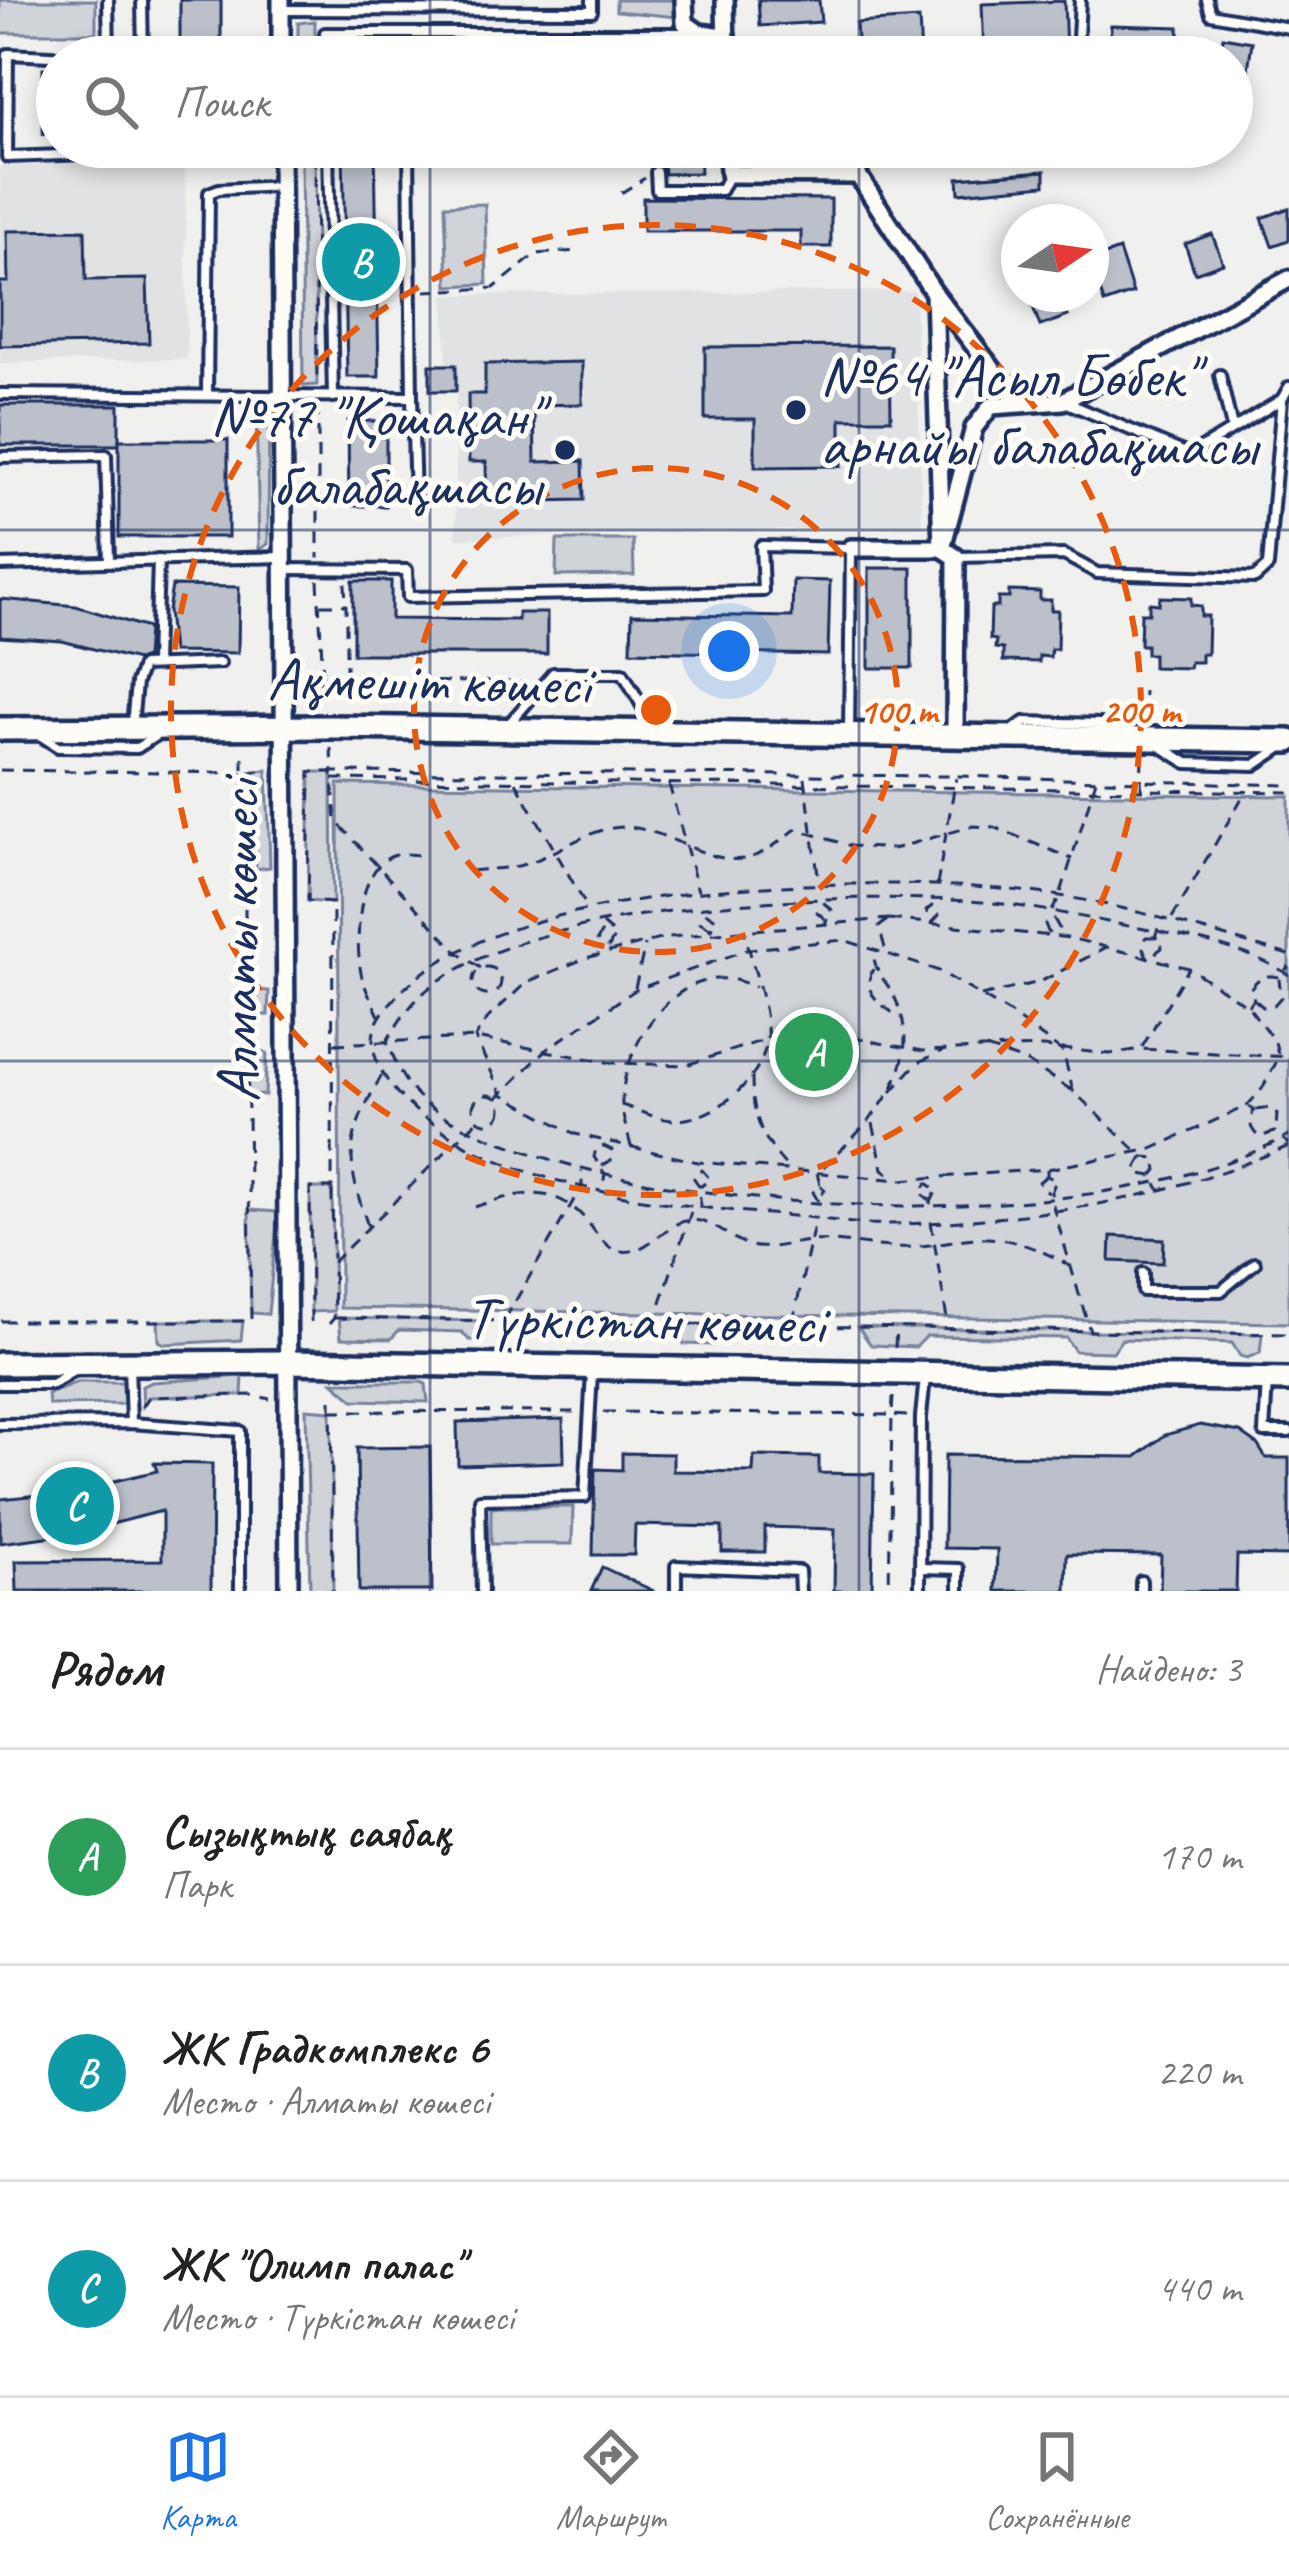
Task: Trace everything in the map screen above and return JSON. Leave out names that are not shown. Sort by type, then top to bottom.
[{"type":"main road","name":"Ақмешіт көшесі","points":[[1,727],[504,729],[1289,742]]},
{"type":"main road","name":"Түркістан көшесі","points":[[0,1364],[290,1362],[1278,1380]]},
{"type":"street","points":[[684,0],[685,22],[699,34],[726,36],[724,0]]},
{"type":"street","points":[[281,5],[281,36]]},
{"type":"street","name":"Алматы көшесі","points":[[282,168],[289,1591]]},
{"type":"street","points":[[729,168],[729,174],[857,175],[934,293],[1018,402]]},
{"type":"street","points":[[949,552],[974,428],[992,406],[1063,401],[1289,279]]},
{"type":"street","points":[[934,293],[955,736]]},
{"type":"street","points":[[851,548],[949,552]]},
{"type":"lane","points":[[108,0],[109,36]]},
{"type":"lane","points":[[142,0],[143,36]]},
{"type":"lane","points":[[281,5],[592,11],[592,0]]},
{"type":"lane","points":[[1078,36],[1079,0]]},
{"type":"lane","points":[[1207,0],[1211,14],[1289,28]]},
{"type":"lane","points":[[325,36],[325,32],[699,34]]},
{"type":"lane","points":[[36,55],[4,54],[3,148],[7,157],[36,156]]},
{"type":"lane","points":[[328,168],[333,397]]},
{"type":"lane","points":[[409,168],[415,502]]},
{"type":"lane","points":[[656,172],[657,190],[721,190],[729,174]]},
{"type":"lane","points":[[207,395],[209,193],[282,186]]},
{"type":"lane","points":[[1220,375],[1232,428]]},
{"type":"lane","points":[[1063,401],[1190,455],[1282,399],[1289,388]]},
{"type":"lane","points":[[0,394],[412,397]]},
{"type":"lane","points":[[949,552],[1064,555],[1097,573],[1255,578],[1268,566],[1282,399]]},
{"type":"lane","points":[[0,457],[106,455],[109,562]]},
{"type":"lane","points":[[0,565],[158,560],[407,570],[408,597],[763,591],[761,546],[851,548],[849,735]]},
{"type":"lane","points":[[155,664],[158,560]]},
{"type":"lane","points":[[132,728],[142,666],[220,663]]},
{"type":"lane","points":[[504,729],[542,682],[558,671],[619,671],[656,732]]},
{"type":"lane","points":[[30,728],[58,747],[137,748],[168,728]]},
{"type":"lane","points":[[1143,1273],[1143,1291],[1221,1291],[1255,1262]]},
{"type":"lane","points":[[129,1363],[131,1418]]},
{"type":"lane","points":[[0,1384],[52,1384],[86,1364]]},
{"type":"lane","points":[[482,1591],[480,1499],[585,1497],[592,1367]]},
{"type":"lane","points":[[920,1591],[921,1417],[926,1373]]},
{"type":"lane","points":[[1278,1380],[1264,1432],[1289,1432]]},
{"type":"lane","points":[[0,1424],[131,1418],[240,1430],[241,1591]]},
{"type":"lane","points":[[676,1591],[676,1566],[799,1571],[800,1591]]},
{"type":"lane","points":[[921,1568],[959,1569],[959,1591]]},
{"type":"path","points":[[315,168],[323,680]]},
{"type":"path","points":[[621,193],[656,172]]},
{"type":"path","points":[[411,292],[494,288],[536,254],[578,251]]},
{"type":"path","points":[[345,570],[346,680]]},
{"type":"path","points":[[320,605],[346,605]]},
{"type":"path","points":[[310,681],[542,682]]},
{"type":"path","points":[[1141,790],[1144,691]]},
{"type":"path","points":[[331,748],[336,821],[458,953],[500,974],[498,990],[507,1000]]},
{"type":"path","points":[[0,1321],[251,1321],[243,757]]},
{"type":"path","points":[[0,770],[268,770]]},
{"type":"path","points":[[329,1324],[334,1318],[333,903],[308,901],[310,772],[956,776],[1289,789]]},
{"type":"path","points":[[516,774],[516,782],[589,910]]},
{"type":"path","points":[[937,885],[956,776]]},
{"type":"path","points":[[667,777],[698,893]]},
{"type":"path","points":[[805,777],[819,884]]},
{"type":"path","points":[[333,779],[1289,789]]},
{"type":"path","points":[[1049,934],[1045,924],[1060,896],[1096,780]]},
{"type":"path","points":[[1171,919],[1250,785]]},
{"type":"path","points":[[472,871],[519,866],[581,838],[621,827],[685,842],[719,858],[740,860],[756,856],[796,830],[851,846],[893,849],[973,826],[994,827],[1072,859]]},
{"type":"path","points":[[379,1016],[362,977],[356,937],[362,902],[379,867],[397,855],[424,854]]},
{"type":"path","points":[[1254,1110],[1250,1121],[1258,1138],[1275,1132],[1286,1137],[1289,1145],[1160,1191],[1054,1210],[883,1225],[665,1203],[582,1186],[480,1153],[402,1100],[383,1073],[373,1042],[379,1016],[429,968],[458,953],[519,926],[609,905],[707,892],[819,884],[937,885],[1060,896],[1171,919],[1289,956]]},
{"type":"path","points":[[825,921],[831,914],[829,884]]},
{"type":"path","points":[[796,885],[797,901]]},
{"type":"path","points":[[923,900],[926,885]]},
{"type":"path","points":[[958,901],[959,887]]},
{"type":"path","points":[[707,892],[707,909],[700,922],[710,930]]},
{"type":"path","points":[[673,896],[676,911]]},
{"type":"path","points":[[387,1041],[406,1008],[439,980],[472,962],[583,927],[676,911],[797,901],[958,901],[1053,914],[1212,945],[1287,973]]},
{"type":"path","points":[[825,921],[817,908],[828,901]]},
{"type":"path","points":[[932,903],[939,915],[932,922]]},
{"type":"path","points":[[609,905],[612,922]]},
{"type":"path","points":[[707,909],[716,919],[710,930]]},
{"type":"path","points":[[579,912],[583,927]]},
{"type":"path","points":[[1049,934],[1059,928],[1053,914]]},
{"type":"path","points":[[887,952],[879,927],[889,919]]},
{"type":"path","points":[[475,1038],[488,1018],[526,982],[609,949],[710,930],[889,919],[1049,934],[1189,968],[1248,1006],[1275,1042],[1279,1057],[1247,1106],[1214,1124],[1137,1152],[1047,1172],[900,1180],[703,1162],[609,1145],[594,1153],[605,1174],[603,1188]]},
{"type":"path","points":[[1156,934],[1161,919]]},
{"type":"path","points":[[603,926],[597,940],[609,949]]},
{"type":"path","points":[[603,926],[616,935],[609,949]]},
{"type":"path","points":[[621,1105],[674,1120],[703,1115],[728,1100],[752,1076],[767,1040],[744,928]]},
{"type":"path","points":[[1148,958],[1141,944],[1156,934]]},
{"type":"path","points":[[1148,958],[1162,948],[1156,934]]},
{"type":"path","points":[[496,1099],[547,1049],[634,990],[749,950],[815,940],[872,946],[939,971],[1063,1052],[1073,1091]]},
{"type":"path","points":[[634,990],[646,942]]},
{"type":"path","points":[[872,946],[867,989],[900,1017]]},
{"type":"path","points":[[981,996],[1040,982],[1107,947]]},
{"type":"path","points":[[1279,977],[1281,997],[1274,1005],[1263,1006],[1254,999],[1250,989],[1258,979],[1267,974],[1279,977],[1289,966]]},
{"type":"path","points":[[817,1173],[872,1121],[907,1048],[895,998],[873,967]]},
{"type":"path","points":[[481,968],[473,976],[474,987],[483,994],[498,990]]},
{"type":"path","points":[[1141,1048],[1189,968]]},
{"type":"path","points":[[632,1147],[621,1105],[627,1063],[648,1022],[685,990],[725,978],[758,987]]},
{"type":"path","points":[[1248,1006],[1254,999]]},
{"type":"path","points":[[334,1044],[475,1038],[627,1063],[686,1064],[780,1036],[843,1036],[907,1048],[1043,1047],[1110,1054],[1141,1048],[1289,1057]]},
{"type":"path","points":[[475,1038],[502,1094],[574,1134],[609,1145]]},
{"type":"path","points":[[387,1041],[407,1084],[467,1127],[582,1169],[668,1186],[793,1201],[952,1204],[1051,1195],[1196,1171],[1286,1137]]},
{"type":"path","points":[[979,1046],[1027,1062],[1073,1091],[1143,1157],[1155,1158],[1153,1179]]},
{"type":"path","points":[[887,1094],[917,1063],[951,1049]]},
{"type":"path","points":[[368,1227],[359,1202],[350,1142],[383,1073]]},
{"type":"path","points":[[752,1076],[757,1126],[790,1171]]},
{"type":"path","points":[[485,1096],[496,1099],[501,1108],[498,1118],[489,1123],[478,1120],[473,1111],[476,1101],[485,1096]]},
{"type":"path","points":[[1247,1106],[1270,1108],[1277,1114],[1275,1132]]},
{"type":"path","points":[[333,1262],[478,1120]]},
{"type":"path","points":[[872,1121],[883,1169],[900,1180]]},
{"type":"path","points":[[602,1166],[613,1159],[609,1145]]},
{"type":"path","points":[[1143,1157],[1136,1169],[1153,1179],[1160,1191]]},
{"type":"path","points":[[700,1208],[700,1189],[693,1178],[703,1162]]},
{"type":"path","points":[[505,1321],[582,1186],[582,1169]]},
{"type":"path","points":[[700,1189],[710,1179],[702,1170]]},
{"type":"path","points":[[1047,1172],[1039,1182],[1042,1192],[1051,1195]]},
{"type":"path","points":[[1047,1172],[1056,1180],[1051,1195],[1054,1210],[1090,1330]]},
{"type":"path","points":[[817,1173],[825,1190],[818,1200]]},
{"type":"path","points":[[927,1180],[937,1190],[930,1202]]},
{"type":"path","points":[[927,1180],[920,1193],[930,1202]]},
{"type":"path","points":[[665,1203],[668,1186]]},
{"type":"path","points":[[311,1322],[310,1188],[332,1188]]},
{"type":"path","points":[[476,1207],[532,1192],[555,1195],[615,1250],[638,1250],[688,1220],[709,1224],[734,1241],[774,1248],[810,1241],[861,1241],[892,1247],[995,1238],[1047,1253],[1070,1266]]},
{"type":"path","points":[[791,1216],[793,1201]]},
{"type":"path","points":[[919,1204],[920,1222]]},
{"type":"path","points":[[952,1204],[953,1219]]},
{"type":"path","points":[[653,1324],[693,1207]]},
{"type":"path","points":[[793,1326],[815,1218]]},
{"type":"path","points":[[931,1221],[949,1328]]},
{"type":"path","points":[[334,1318],[1289,1334]]},
{"type":"path","points":[[896,1328],[896,1348]]},
{"type":"path","points":[[252,1383],[252,1395]]},
{"type":"path","points":[[131,1418],[149,1396],[252,1395],[270,1400]]},
{"type":"path","points":[[889,1591],[893,1397]]},
{"type":"path","points":[[332,1400],[333,1591]]},
{"type":"path","points":[[331,1411],[921,1417]]},
{"type":"shaded area","points":[[0,0],[96,0],[96,33],[0,33]]},
{"type":"shaded area","points":[[616,0],[677,0],[678,17],[616,11]]},
{"type":"shaded area","points":[[315,21],[315,36],[298,36],[298,23]]},
{"type":"shaded area","points":[[0,166],[185,168],[187,359],[0,363]]},
{"type":"shaded area","points":[[301,168],[315,168],[317,385],[303,386]]},
{"type":"shaded area","points":[[485,204],[487,284],[448,286],[445,205]]},
{"type":"shaded area","points":[[915,291],[922,527],[456,538],[456,366],[447,365],[444,295]]},
{"type":"shaded area","points":[[256,402],[269,409],[268,544],[259,550]]},
{"type":"shaded area","points":[[557,540],[633,540],[634,575],[556,576]]},
{"type":"shaded area","points":[[267,770],[270,867],[256,869],[254,771]]},
{"type":"shaded area","points":[[310,772],[332,772],[333,903],[308,901]]},
{"type":"shaded area","points":[[338,784],[1289,796],[1289,1323],[340,1308]]},
{"type":"shaded area","points":[[246,989],[269,991],[268,1015],[247,1016]]},
{"type":"shaded area","points":[[247,1049],[267,1053],[265,1095],[248,1095]]},
{"type":"shaded area","points":[[310,1188],[332,1188],[334,1311],[311,1312]]},
{"type":"shaded area","points":[[249,1210],[278,1212],[268,1314],[251,1313]]},
{"type":"shaded area","points":[[339,1318],[487,1321],[481,1340],[469,1340],[462,1332],[399,1330],[391,1339],[341,1338]]},
{"type":"shaded area","points":[[158,1321],[243,1321],[241,1340],[165,1344],[159,1341]]},
{"type":"shaded area","points":[[675,1324],[726,1325],[714,1345],[684,1344]]},
{"type":"shaded area","points":[[858,1327],[1262,1334],[1260,1353],[1247,1358],[1232,1343],[1122,1339],[1113,1352],[1075,1351],[1066,1338],[927,1336],[916,1347],[871,1345]]},
{"type":"shaded area","points":[[243,1376],[242,1395],[149,1397],[143,1406],[142,1386],[152,1382]]},
{"type":"shaded area","points":[[77,1382],[124,1382],[126,1404],[49,1405],[47,1394]]},
{"type":"shaded area","points":[[333,1382],[421,1382],[426,1384],[428,1402],[354,1400]]},
{"type":"shaded area","points":[[306,1409],[331,1411],[333,1591],[310,1591]]},
{"type":"shaded area","points":[[491,1507],[573,1507],[572,1544],[491,1544]]},
{"type":"building","points":[[180,0],[221,0],[221,36],[180,36]]},
{"type":"building","points":[[758,0],[819,0],[821,22],[760,26]]},
{"type":"building","points":[[1064,1],[1065,36],[983,36],[982,4]]},
{"type":"building","points":[[919,19],[920,36],[857,36],[856,23]]},
{"type":"building","points":[[1111,25],[1179,27],[1179,36],[1111,36]]},
{"type":"building","points":[[343,168],[375,168],[379,377],[347,377]]},
{"type":"building","points":[[664,168],[700,168],[700,173],[664,174]]},
{"type":"building","points":[[1045,171],[1045,185],[959,193],[958,178]]},
{"type":"building","points":[[643,198],[831,199],[831,247],[801,247],[801,231],[643,231]]},
{"type":"building","points":[[1289,208],[1289,240],[1272,246],[1262,218]]},
{"type":"building","points":[[85,230],[86,280],[147,279],[149,343],[0,346],[0,282],[8,282],[7,231]]},
{"type":"building","points":[[1212,234],[1223,263],[1195,273],[1185,244]]},
{"type":"building","points":[[1119,250],[1133,293],[1109,301],[1109,254]]},
{"type":"building","points":[[1035,312],[1067,312],[1068,316],[1040,326]]},
{"type":"building","points":[[890,346],[891,419],[841,419],[841,466],[755,467],[755,419],[705,419],[705,347]]},
{"type":"building","points":[[582,362],[582,404],[534,405],[535,462],[583,461],[584,500],[487,502],[486,462],[469,462],[468,394],[485,394],[485,364]]},
{"type":"building","points":[[430,365],[456,365],[456,391],[430,391]]},
{"type":"building","points":[[0,405],[119,405],[119,445],[0,445]]},
{"type":"building","points":[[348,421],[386,421],[386,506],[349,506]]},
{"type":"building","points":[[119,440],[228,440],[228,537],[119,537]]},
{"type":"building","points":[[869,568],[912,568],[912,668],[869,668]]},
{"type":"building","points":[[793,580],[830,581],[828,655],[631,651],[632,614],[792,617]]},
{"type":"building","points":[[353,581],[391,581],[391,619],[518,620],[518,613],[547,613],[547,654],[353,654]]},
{"type":"building","points":[[172,586],[239,587],[238,653],[172,652],[168,611]]},
{"type":"building","points":[[1009,591],[1040,592],[1040,600],[1051,600],[1051,610],[1058,610],[1057,649],[1051,649],[1050,657],[1039,656],[1039,662],[1003,661],[1003,649],[995,648],[996,640],[990,639],[991,607],[998,607],[998,598],[1009,598]]},
{"type":"building","points":[[1160,597],[1191,598],[1191,605],[1201,606],[1201,616],[1208,616],[1207,654],[1201,654],[1201,662],[1190,662],[1189,668],[1153,667],[1153,654],[1146,654],[1146,645],[1140,645],[1141,613],[1149,613],[1149,603],[1159,604]]},
{"type":"building","points":[[0,599],[76,606],[148,628],[146,658],[137,660],[62,641],[0,637]]},
{"type":"building","points":[[1111,1236],[1164,1239],[1163,1263],[1110,1261]]},
{"type":"building","points":[[563,1419],[564,1462],[458,1465],[457,1422]]},
{"type":"building","points":[[1200,1425],[1240,1432],[1266,1458],[1289,1458],[1289,1556],[1237,1555],[1236,1591],[1160,1591],[1161,1555],[1067,1554],[1066,1591],[996,1591],[997,1549],[944,1548],[945,1455],[1136,1457],[1165,1435]]},
{"type":"building","points":[[430,1447],[432,1591],[359,1591],[357,1448]]},
{"type":"building","points":[[622,1453],[673,1454],[673,1471],[753,1472],[754,1456],[819,1457],[819,1473],[874,1474],[872,1591],[834,1591],[835,1529],[765,1527],[765,1552],[722,1552],[722,1527],[635,1525],[634,1555],[593,1555],[595,1469],[622,1470]]},
{"type":"building","points":[[154,1463],[212,1464],[211,1591],[17,1591],[16,1561],[162,1560],[162,1511],[77,1533],[0,1543],[0,1499],[68,1492],[157,1471]]},
{"type":"building","points":[[602,1567],[654,1591],[591,1591]]},
{"type":"place","name":"ЖК Градкомплекс 6","points":[[361,262]]},
{"type":"place","name":"№64 \"Асыл Бөбек\" арнайы балабақшасы","points":[[796,410]]},
{"type":"place","name":"№77 \"Қошақан\" балабақшасы","points":[[565,450]]},
{"type":"place","name":"Сызықтық саябақ","points":[[814,1052]]},
{"type":"place","name":"ЖК \"Олимп палас\"","points":[[75,1506]]}]
